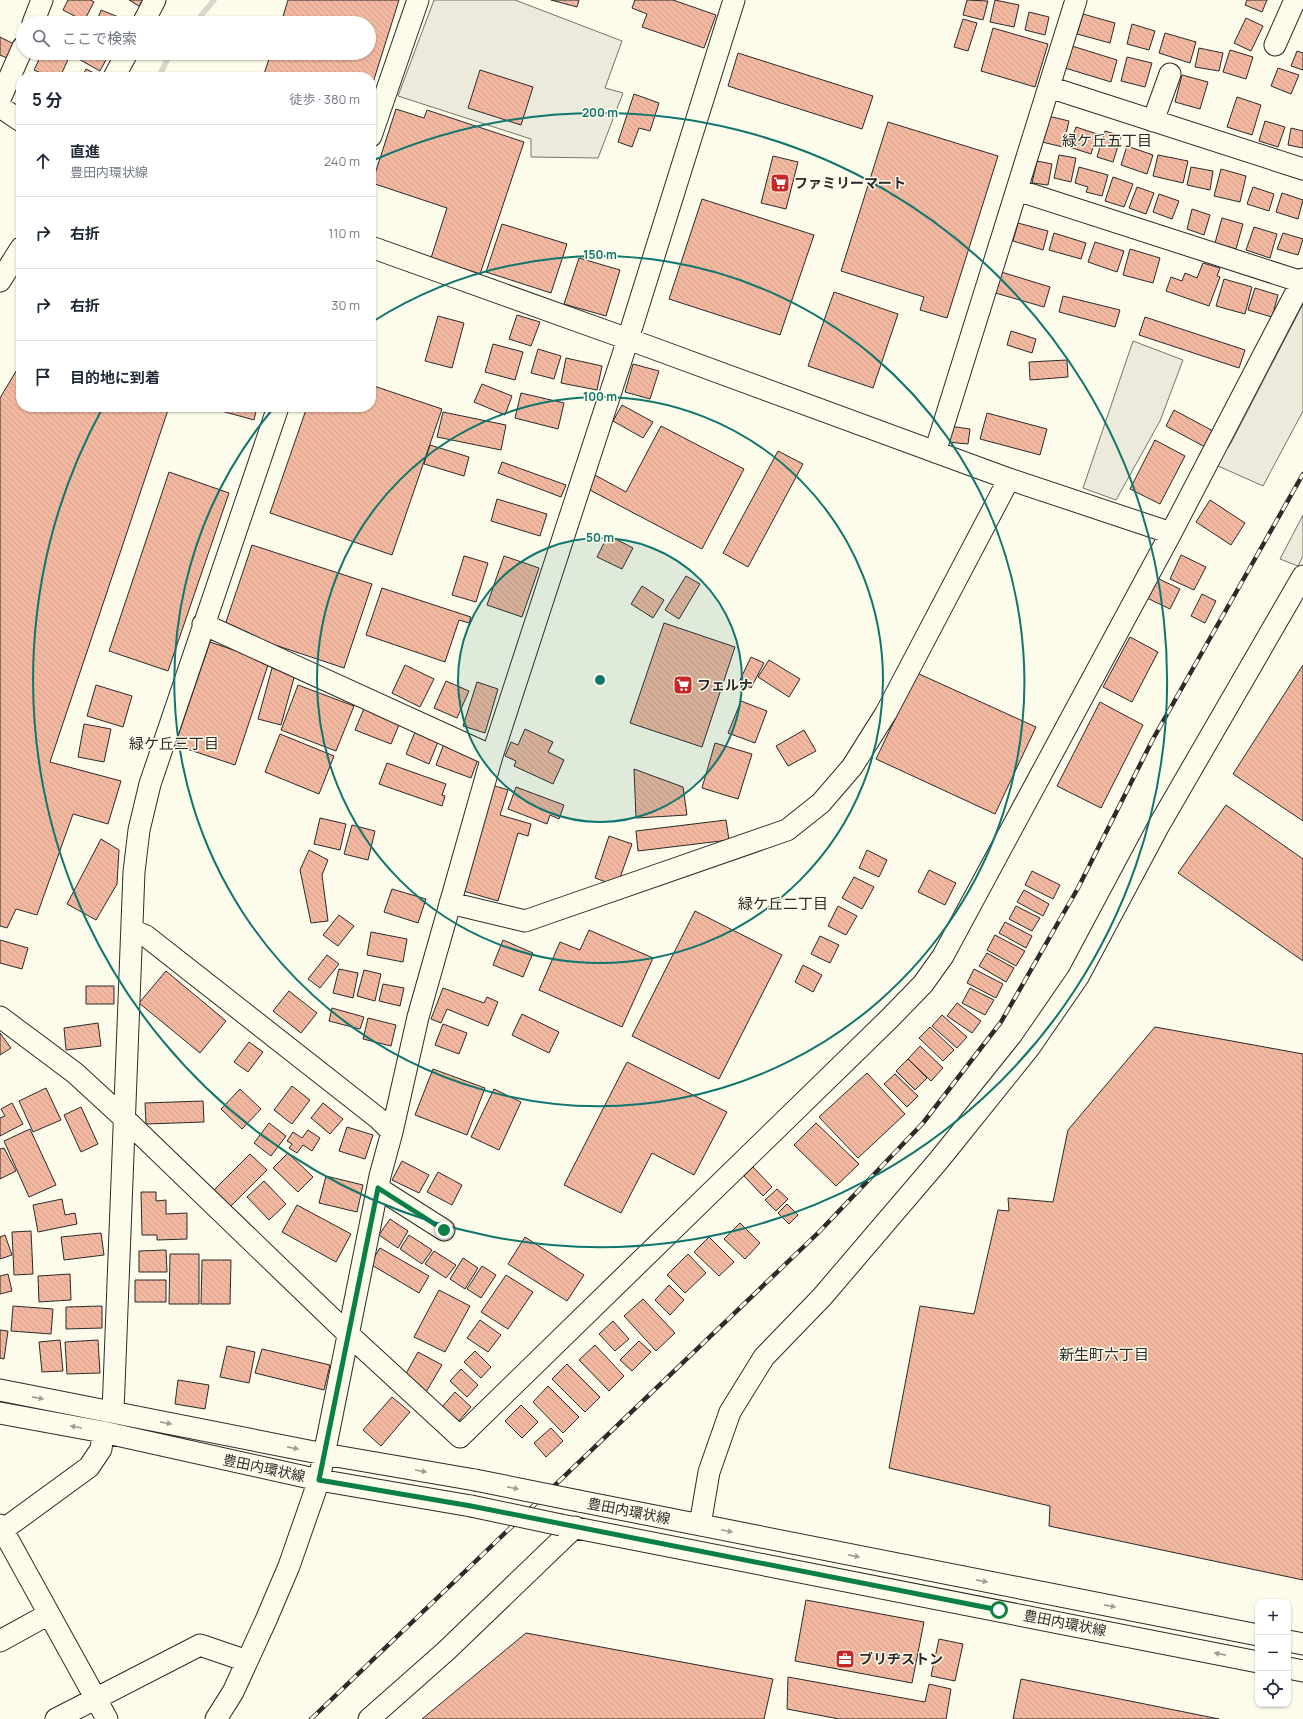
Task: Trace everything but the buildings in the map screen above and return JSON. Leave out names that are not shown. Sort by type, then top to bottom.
[{"type":"street","points":[[36,16],[42,0]]},
{"type":"street","points":[[147,16],[155,0]]},
{"type":"street","points":[[376,122],[418,0]]},
{"type":"street","points":[[216,1719],[233,1692],[289,1566],[319,1480],[378,1188],[418,1017],[450,902],[492,756],[628,339],[734,0]]},
{"type":"street","points":[[935,452],[1076,0]]},
{"type":"street","points":[[1275,45],[1295,0]]},
{"type":"street","points":[[0,99],[17,60]]},
{"type":"street","points":[[117,72],[123,60]]},
{"type":"street","points":[[1153,121],[1170,74]]},
{"type":"street","points":[[1049,87],[1303,169]]},
{"type":"street","points":[[0,107],[16,118]]},
{"type":"street","points":[[0,1017],[75,1073],[125,1119],[348,1334],[460,1437],[878,1029],[922,984],[943,956],[1172,533],[1302,281],[1017,190]]},
{"type":"street","points":[[376,249],[628,339],[1009,479],[1172,533]]},
{"type":"street","points":[[0,281],[16,256]]},
{"type":"street","points":[[113,1412],[134,872],[139,830],[148,792],[203,624],[276,412]]},
{"type":"street","points":[[450,902],[524,921],[788,830],[821,803],[852,767],[886,713],[1009,479]]},
{"type":"street","points":[[700,1525],[709,1472],[730,1412],[764,1357],[822,1297],[939,1160],[1029,1048],[1078,977],[1158,827],[1303,576]]},
{"type":"street","points":[[203,624],[492,756]]},
{"type":"street","points":[[132,930],[146,936],[379,1119],[392,1132]]},
{"type":"street","points":[[378,1188],[444,1230]]},
{"type":"street","name":"豊田内環状線","points":[[0,1390],[324,1454],[474,1480],[1255,1634]]},
{"type":"street","name":"豊田内環状線","points":[[0,1413],[103,1432],[319,1480],[471,1506],[1255,1661]]},
{"type":"street","points":[[103,1432],[101,1449],[90,1467],[1,1529],[107,1719]]},
{"type":"street","points":[[369,1719],[446,1651],[568,1526]]},
{"type":"street","points":[[0,1641],[49,1614]]},
{"type":"street","points":[[1291,1642],[1303,1644]]},
{"type":"street","points":[[56,1719],[200,1645],[247,1661]]},
{"type":"street","points":[[1291,1669],[1303,1671]]},
{"type":"shaded area","points":[[434,0],[515,0],[622,41],[605,88],[623,93],[598,158],[531,157],[531,139],[398,96]]},
{"type":"shaded area","points":[[1303,304],[1303,411],[1263,486],[1216,465],[1231,443]]},
{"type":"shaded area","points":[[1133,341],[1183,360],[1160,421],[1116,500],[1083,488]]},
{"type":"shaded area","points":[[1303,515],[1303,556],[1298,566],[1280,559]]},
{"type":"waterway","points":[[201,16],[214,0]]},
{"type":"waterway","points":[[161,72],[167,60]]},
{"type":"railway","points":[[311,1719],[818,1233],[923,1123],[1001,1022],[1078,888],[1153,739],[1303,474]]},
{"type":"place","name":"ファミリーマート","points":[[780,183]]},
{"type":"place","name":"フェルナ","points":[[683,685]]},
{"type":"place","name":"ブリヂストン","points":[[845,1659]]},
{"type":"district","name":"緑ケ丘五丁目","points":[[1107,141]]},
{"type":"district","name":"緑ケ丘三丁目","points":[[174,744]]},
{"type":"district","name":"緑ケ丘二丁目","points":[[783,904]]},
{"type":"district","name":"新生町六丁目","points":[[1104,1355]]},
{"type":"route","points":[[444,1230],[378,1188],[319,1480],[471,1506],[999,1610]]}]
